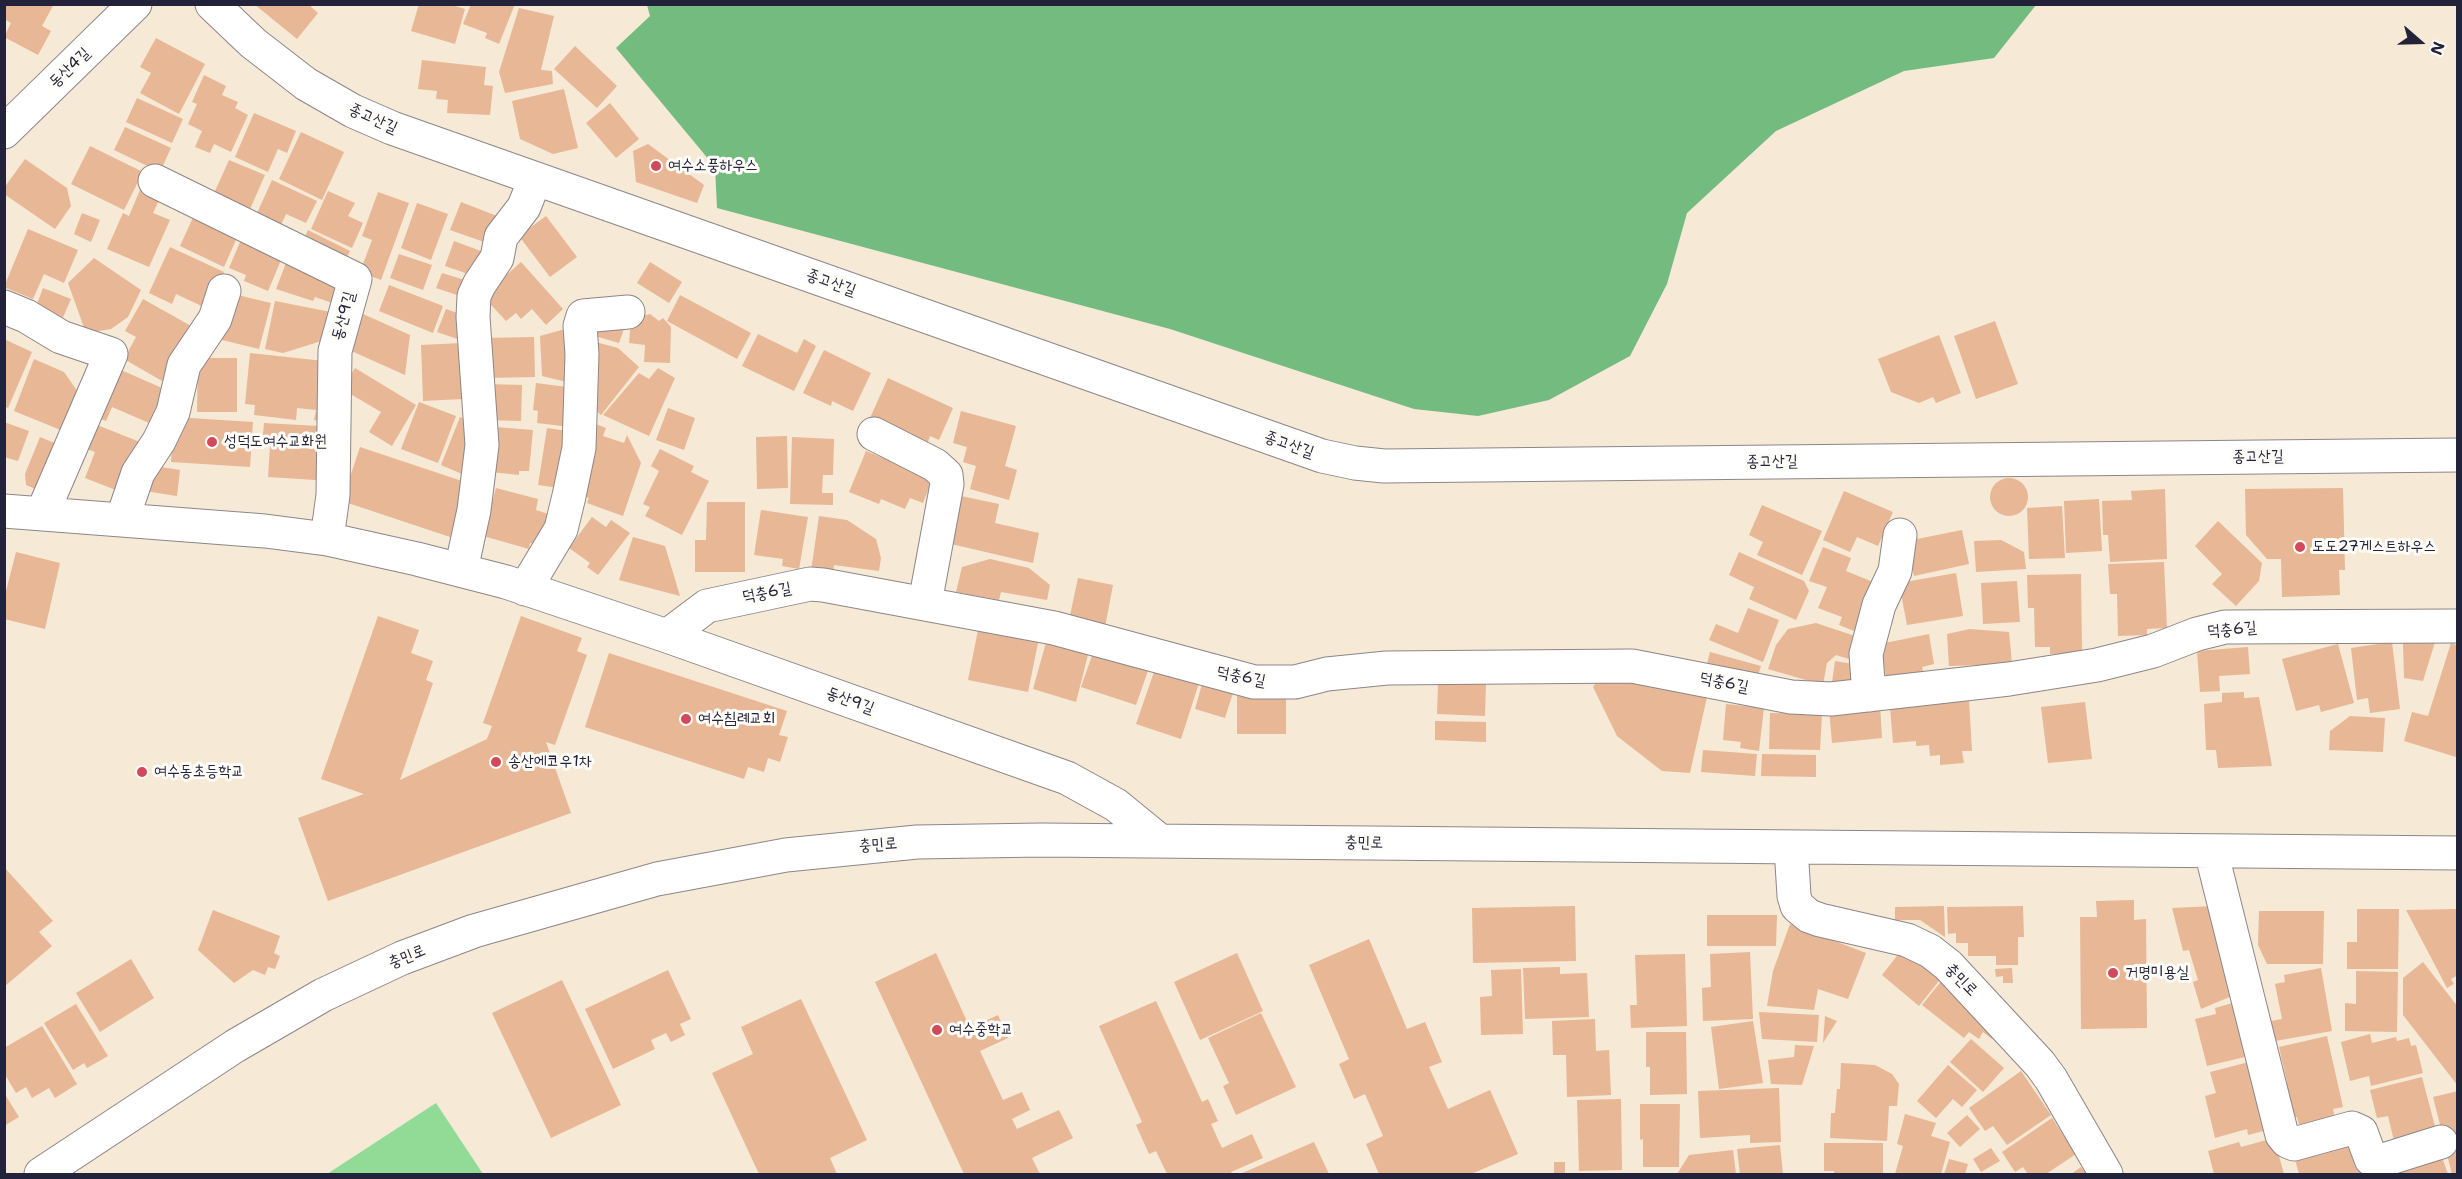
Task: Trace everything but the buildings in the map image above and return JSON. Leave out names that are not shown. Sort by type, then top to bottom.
[{"type":"street","name":"동산4길","points":[[4,132],[135,4]]},
{"type":"street","name":"종고산길","points":[[212,4],[280,65],[330,99],[392,128],[1310,452],[1355,463],[1384,466],[2457,455]]},
{"type":"street","points":[[461,570],[474,510],[482,445],[473,317],[474,296],[497,258],[501,237],[524,207],[535,179]]},
{"type":"street","name":"동산9길","points":[[155,181],[355,279],[335,351],[333,495],[327,539]]},
{"type":"street","points":[[122,520],[138,473],[159,441],[173,412],[184,365],[215,319],[224,291]]},
{"type":"street","points":[[4,308],[26,316],[61,337],[111,354],[42,514]]},
{"type":"street","points":[[525,589],[561,529],[569,496],[579,448],[582,354],[580,326],[583,316],[628,312]]},
{"type":"street","points":[[874,434],[935,465],[946,475],[947,484],[925,603]]},
{"type":"street","name":"동산9길","points":[[4,511],[266,531],[327,539],[461,570],[667,636],[1067,778],[1116,805],[1160,841]]},
{"type":"street","points":[[1869,695],[1866,654],[1879,605],[1895,571],[1900,535]]},
{"type":"street","name":"덕충6길","points":[[667,636],[707,606],[810,584],[835,586],[1054,628],[1254,682],[1295,682],[1327,674],[1387,668],[1632,666],[1791,697],[1831,699],[2009,679],[2097,665],[2153,651],[2197,634],[2225,627],[2457,626]]},
{"type":"street","name":"충민로","points":[[41,1174],[235,1046],[323,995],[402,958],[474,931],[657,879],[786,855],[917,842],[1041,840],[2457,853]]},
{"type":"street","name":"충민로","points":[[1791,848],[1794,896],[1797,906],[1804,913],[1820,920],[1907,940],[1930,951],[1954,970],[2045,1072],[2106,1174]]},
{"type":"street","points":[[2211,851],[2282,1135],[2294,1144],[2352,1128],[2361,1132],[2371,1159],[2377,1162],[2441,1142]]},
{"type":"green space","points":[[647,4],[2036,5],[1994,58],[1904,71],[1776,131],[1687,213],[1667,284],[1630,356],[1549,400],[1478,416],[1414,409],[1170,329],[717,208],[715,167],[616,48],[650,16]]},
{"type":"green space","points":[[436,1103],[483,1174],[327,1174]]},
{"type":"place","name":"여수소풍하우스","points":[[656,166]]},
{"type":"place","name":"성덕도여수교화원","points":[[212,442]]},
{"type":"place","name":"도도27게스트하우스","points":[[2300,547]]},
{"type":"place","name":"여수침례교회","points":[[686,719]]},
{"type":"place","name":"송산에코우1차","points":[[496,762]]},
{"type":"place","name":"여수동초등학교","points":[[142,772]]},
{"type":"place","name":"거명미용실","points":[[2113,973]]},
{"type":"place","name":"여수중학교","points":[[937,1030]]}]
